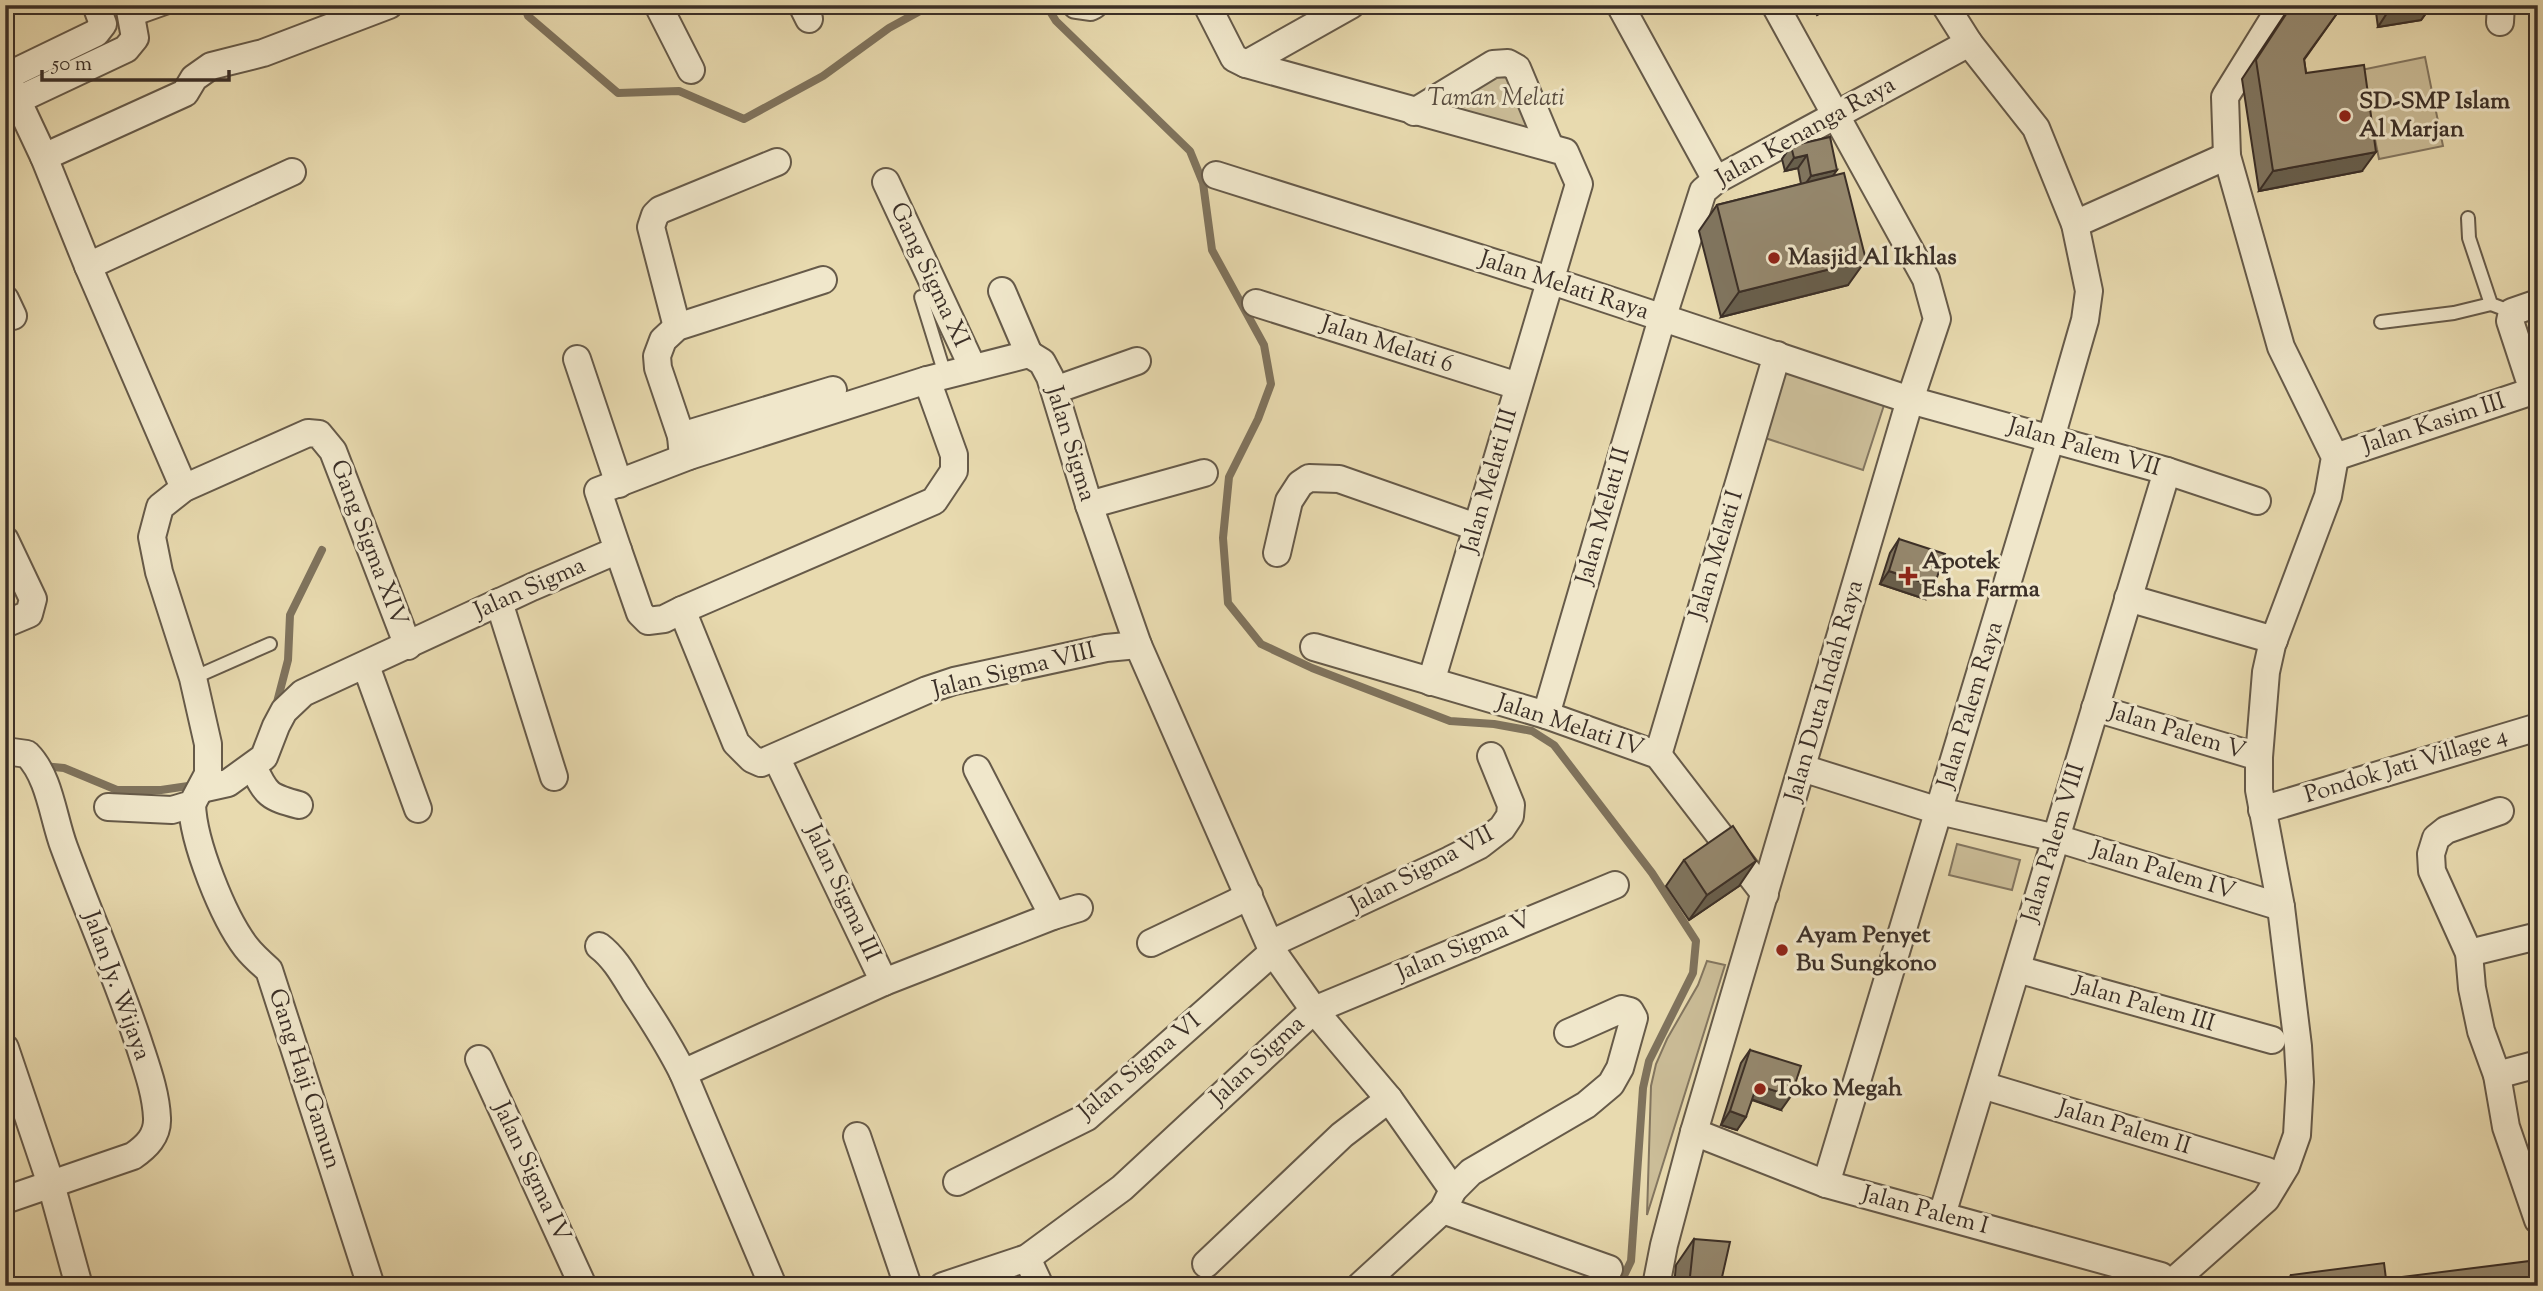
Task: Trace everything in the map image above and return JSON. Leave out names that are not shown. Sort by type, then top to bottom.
[{"type":"street","points":[[96,5],[103,24],[96,33],[6,75],[11,103],[44,157],[184,488],[160,507],[152,537],[159,572],[193,678],[209,761],[208,774],[197,797]]},
{"type":"street","points":[[44,157],[185,93],[194,78],[211,66],[263,53],[389,5]]},
{"type":"street","points":[[658,5],[691,70]]},
{"type":"street","points":[[1076,6],[1094,5]]},
{"type":"street","points":[[1207,5],[1234,58],[1246,64],[1550,147]]},
{"type":"street","points":[[1246,64],[1351,5]]},
{"type":"street","points":[[1620,5],[1716,180]]},
{"type":"street","name":"Jalan Duta Indah Raya","points":[[1656,1286],[1694,1132],[1910,400],[1937,319],[1927,279],[1775,5]]},
{"type":"street","points":[[1945,5],[1969,43]]},
{"type":"street","points":[[2164,1281],[2266,1199],[2286,1166],[2297,1135],[2300,1082],[2298,1046],[2268,808],[2259,790],[2259,757],[2266,672],[2274,640],[2328,496],[2335,457],[2281,347],[2227,156],[2225,97],[2283,5]]},
{"type":"street","points":[[11,103],[126,49],[135,38],[131,13]]},
{"type":"street","name":"Jalan Kenanga Raya","points":[[1666,308],[1703,191],[1716,180],[1969,43]]},
{"type":"street","name":"Jalan Palem Raya","points":[[1826,1184],[2051,438],[2085,320],[2089,291],[2075,224],[2036,128],[1969,43]]},
{"type":"street","points":[[1414,112],[1493,64],[1508,63],[1517,68],[1550,147]]},
{"type":"street","name":"Jalan Melati III","points":[[1431,682],[1579,184],[1565,152],[1550,147]]},
{"type":"street","points":[[2075,224],[2227,156]]},
{"type":"street","points":[[677,327],[651,227],[655,215],[660,210],[777,162]]},
{"type":"street","points":[[88,266],[292,172]]},
{"type":"street","name":"Jalan Melati Raya","points":[[1216,175],[1549,280],[1666,308],[1777,355],[1910,400]]},
{"type":"street","name":"Gang Sigma XI","points":[[682,610],[934,501],[954,471],[950,374],[886,182]]},
{"type":"street","points":[[685,446],[658,368],[657,356],[663,340],[677,327],[824,280]]},
{"type":"street","name":"Jalan Sigma","points":[[943,1286],[1027,1258],[1122,1188],[1314,1010],[1271,948],[1138,645],[1089,505],[1055,390],[1042,362],[1029,354],[1002,291]]},
{"type":"street","name":"Jalan Melati 6","points":[[1256,303],[1518,386]]},
{"type":"street","points":[[2536,398],[2510,321],[2502,308],[2538,303]]},
{"type":"street","name":"Jalan Melati II","points":[[1546,715],[1666,308]]},
{"type":"street","points":[[685,446],[1029,354]]},
{"type":"street","name":"Jalan Melati I","points":[[1658,755],[1777,355]]},
{"type":"street","points":[[577,359],[619,484]]},
{"type":"street","points":[[1055,390],[1138,361]]},
{"type":"street","points":[[776,757],[761,762],[752,759],[736,743],[682,610],[664,619],[648,621],[640,613],[598,491],[619,484],[685,446],[833,390]]},
{"type":"street","name":"Jalan Kasim III","points":[[2335,457],[2536,398]]},
{"type":"street","name":"Jalan Palem VII","points":[[1910,400],[2167,471],[2257,501]]},
{"type":"street","name":"Gang Sigma XIV","points":[[184,488],[308,433],[319,434],[333,451],[408,646]]},
{"type":"street","name":"Jalan Palem VIII","points":[[1942,1215],[2167,471]]},
{"type":"street","points":[[1089,505],[1203,473]]},
{"type":"street","points":[[1277,553],[1289,500],[1300,484],[1309,478],[1339,479],[1476,527]]},
{"type":"street","points":[[5,540],[33,599],[29,614],[5,624]]},
{"type":"street","name":"Jalan Sigma","points":[[108,807],[172,810],[228,783],[264,757],[284,711],[303,692],[366,666],[499,602],[618,550]]},
{"type":"street","points":[[2128,598],[2274,640]]},
{"type":"street","points":[[499,602],[554,777]]},
{"type":"street","name":"Jalan Sigma VIII","points":[[776,757],[927,690],[954,681],[1105,648],[1138,645]]},
{"type":"street","name":"Jalan Melati IV","points":[[1314,647],[1546,715],[1658,755],[1765,894]]},
{"type":"street","points":[[366,666],[418,809]]},
{"type":"street","name":"Jalan Palem V","points":[[2095,708],[2259,757]]},
{"type":"street","name":"Pondok Jati Village 4","points":[[2268,808],[2538,727]]},
{"type":"street","name":"Jalan Jy. Wijaya","points":[[5,751],[23,752],[37,767],[64,846],[122,992],[149,1078],[157,1122],[152,1138],[133,1156],[51,1184]]},
{"type":"street","name":"Jalan Sigma VII","points":[[1271,948],[1480,845],[1502,828],[1510,816],[1511,805],[1491,755]]},
{"type":"street","name":"Jalan Sigma III","points":[[683,1073],[884,982],[776,757]]},
{"type":"street","points":[[253,766],[264,791],[273,798],[299,805]]},
{"type":"street","name":"Jalan Palem IV","points":[[1802,768],[1939,811],[2056,838],[2281,907]]},
{"type":"street","points":[[977,769],[1053,916]]},
{"type":"street","name":"Gang Haji Gamun","points":[[197,797],[192,821],[203,857],[226,912],[245,946],[269,970],[362,1284]]},
{"type":"street","points":[[2500,811],[2446,830],[2436,838],[2431,854],[2432,871],[2469,953],[2481,1031],[2497,1074],[2506,1127],[2536,1213]]},
{"type":"street","name":"Jalan Sigma V","points":[[1314,1010],[1615,885]]},
{"type":"street","points":[[1150,943],[1249,895]]},
{"type":"street","points":[[884,982],[1079,908]]},
{"type":"street","points":[[2469,953],[2538,936]]},
{"type":"street","points":[[599,946],[609,954],[630,984],[666,1040],[683,1073],[773,1286]]},
{"type":"street","name":"Jalan Sigma VI","points":[[957,1182],[1087,1117],[1271,948]]},
{"type":"street","name":"Jalan Palem III","points":[[2017,969],[2272,1040]]},
{"type":"street","points":[[1360,1286],[1448,1200],[1471,1172],[1586,1105],[1611,1084],[1620,1068],[1634,1018],[1630,1011],[1622,1009],[1567,1033]]},
{"type":"street","points":[[1314,1010],[1389,1099],[1448,1200],[1599,1266]]},
{"type":"street","points":[[5,1048],[51,1184],[79,1286]]},
{"type":"street","name":"Jalan Sigma IV","points":[[480,1059],[583,1286]]},
{"type":"street","points":[[2497,1074],[2538,1064]]},
{"type":"street","name":"Jalan Palem II","points":[[1982,1085],[2267,1171]]},
{"type":"street","points":[[1206,1264],[1342,1135],[1389,1099]]},
{"type":"street","name":"Jalan Palem I","points":[[1694,1132],[1826,1184],[1942,1215],[2164,1281]]},
{"type":"street","points":[[857,1136],[908,1286]]},
{"type":"street","points":[[5,1200],[51,1184]]},
{"type":"street","points":[[1027,1258],[1041,1286]]},
{"type":"lane","points":[[131,13],[169,7]]},
{"type":"lane","points":[[2381,322],[2502,308],[2469,239],[2468,218]]},
{"type":"lane","points":[[921,297],[943,368],[950,374]]},
{"type":"lane","points":[[193,678],[270,644]]},
{"type":"green space","points":[[2425,57],[2443,146],[2379,159],[2361,70]]},
{"type":"green space","name":"Taman Melati","points":[[1505,68],[1543,138],[1430,110]]},
{"type":"green space","points":[[1775,367],[1885,402],[1863,470],[1753,434]]},
{"type":"green space","points":[[1957,844],[2020,860],[2012,890],[1949,875]]},
{"type":"green space","points":[[1707,961],[1725,965],[1647,1215],[1651,1086],[1656,1064],[1698,985]]},
{"type":"building","points":[[2292,5],[2343,5],[2304,59],[2306,73],[2364,65],[2376,152],[2273,171],[2256,60]]},
{"type":"building","points":[[1830,137],[1837,170],[1811,176],[1807,155],[1794,158],[1791,146]]},
{"type":"building","name":"Masjid Al Ikhlas","points":[[1844,173],[1866,260],[1739,292],[1717,205]]},
{"type":"building","points":[[1899,539],[1945,554],[1934,586],[1889,571]]},
{"type":"building","points":[[1733,826],[1756,861],[1707,895],[1684,860]]},
{"type":"building","points":[[1750,1050],[1801,1066],[1791,1096],[1757,1085],[1746,1117],[1730,1111]]},
{"type":"building","points":[[1694,1239],[1730,1242],[1720,1286],[1689,1286]]},
{"type":"building","points":[[2538,1260],[2538,1286],[2293,1286],[2291,1275],[2384,1263],[2386,1279]]},
{"type":"waterway","points":[[524,5],[528,16],[618,93],[679,91],[744,119],[823,76],[889,28],[931,5]]},
{"type":"waterway","points":[[1046,5],[1056,21],[1190,151],[1203,183],[1212,250],[1264,345],[1271,384],[1258,419],[1229,477],[1223,538],[1228,603],[1261,644],[1312,668],[1450,721],[1494,724],[1532,731],[1554,745],[1652,873],[1696,941],[1693,973],[1649,1061],[1643,1088],[1631,1261],[1619,1286]]},
{"type":"waterway","points":[[276,706],[288,660],[290,615],[322,550]]},
{"type":"waterway","points":[[43,766],[64,768],[117,790],[161,790],[195,785]]},
{"type":"place","name":"SD-SMP Islam Al Marjan","points":[[2345,116]]},
{"type":"place","name":"Masjid Al Ikhlas","points":[[1774,258]]},
{"type":"place","name":"Apotek Esha Farma","points":[[1908,576]]},
{"type":"place","name":"Ayam Penyet Bu Sungkono","points":[[1782,950]]},
{"type":"place","name":"Toko Megah","points":[[1760,1089]]}]
